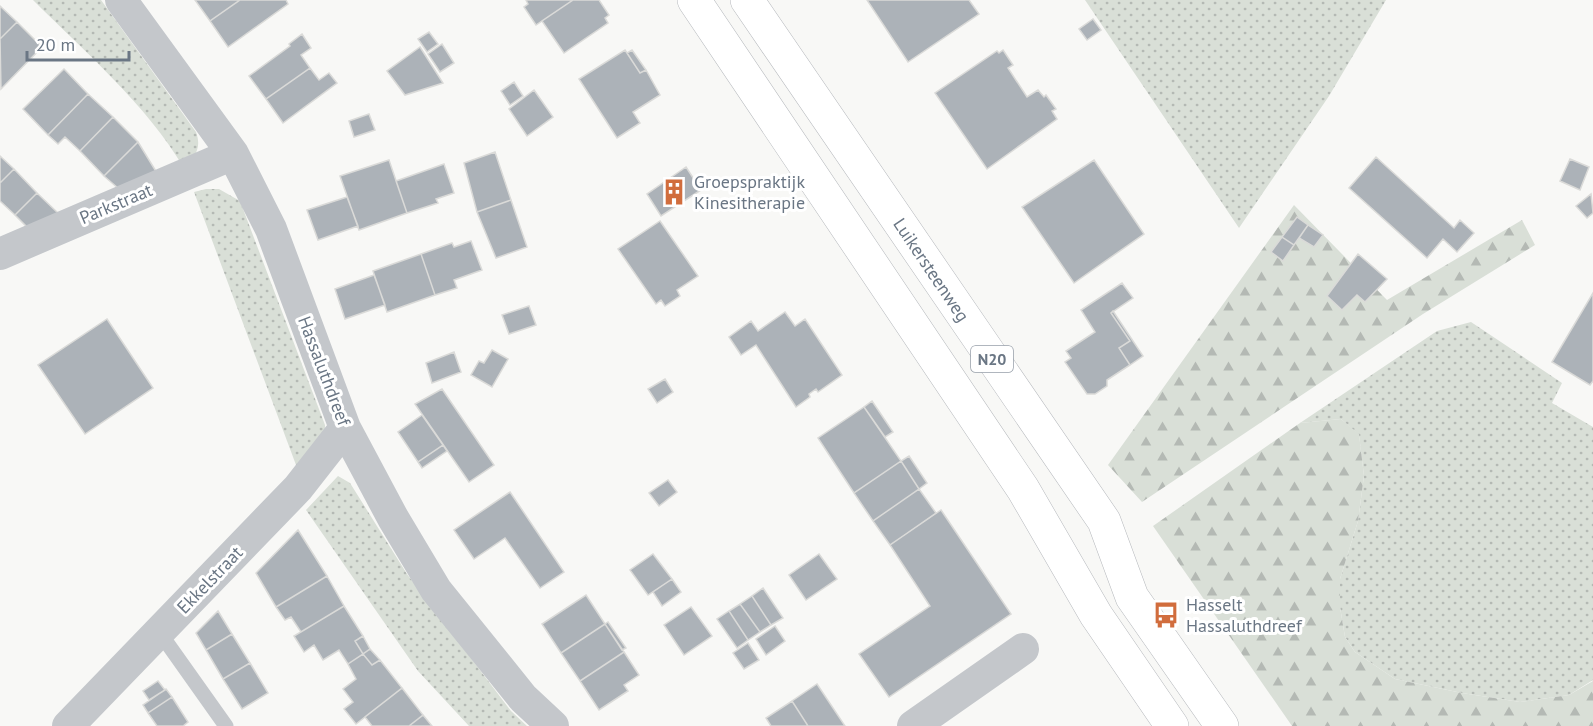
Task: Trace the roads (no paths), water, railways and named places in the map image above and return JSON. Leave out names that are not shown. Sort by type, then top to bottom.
[{"type":"main road","name":"N20","points":[[694,0],[1023,489],[1096,615],[1172,726]]},
{"type":"main road","name":"Luikersteenweg","points":[[747,0],[1104,521],[1132,597],[1222,726]]},
{"type":"street","name":"Hassaluthdreef","points":[[121,0],[233,154],[271,229],[345,428],[436,590],[523,699],[553,726]]},
{"type":"street","name":"Parkstraat","points":[[2,249],[233,154]]},
{"type":"street","name":"Ekkelstraat","points":[[68,726],[298,488],[345,428]]},
{"type":"street","points":[[913,726],[1023,650]]},
{"type":"lane","points":[[160,633],[226,726]]},
{"type":"place","name":"Groepspraktijk Kinesitherapie","points":[[674,192]]},
{"type":"place","name":"Hasselt Hassaluthdreef","points":[[1166,615]]}]
